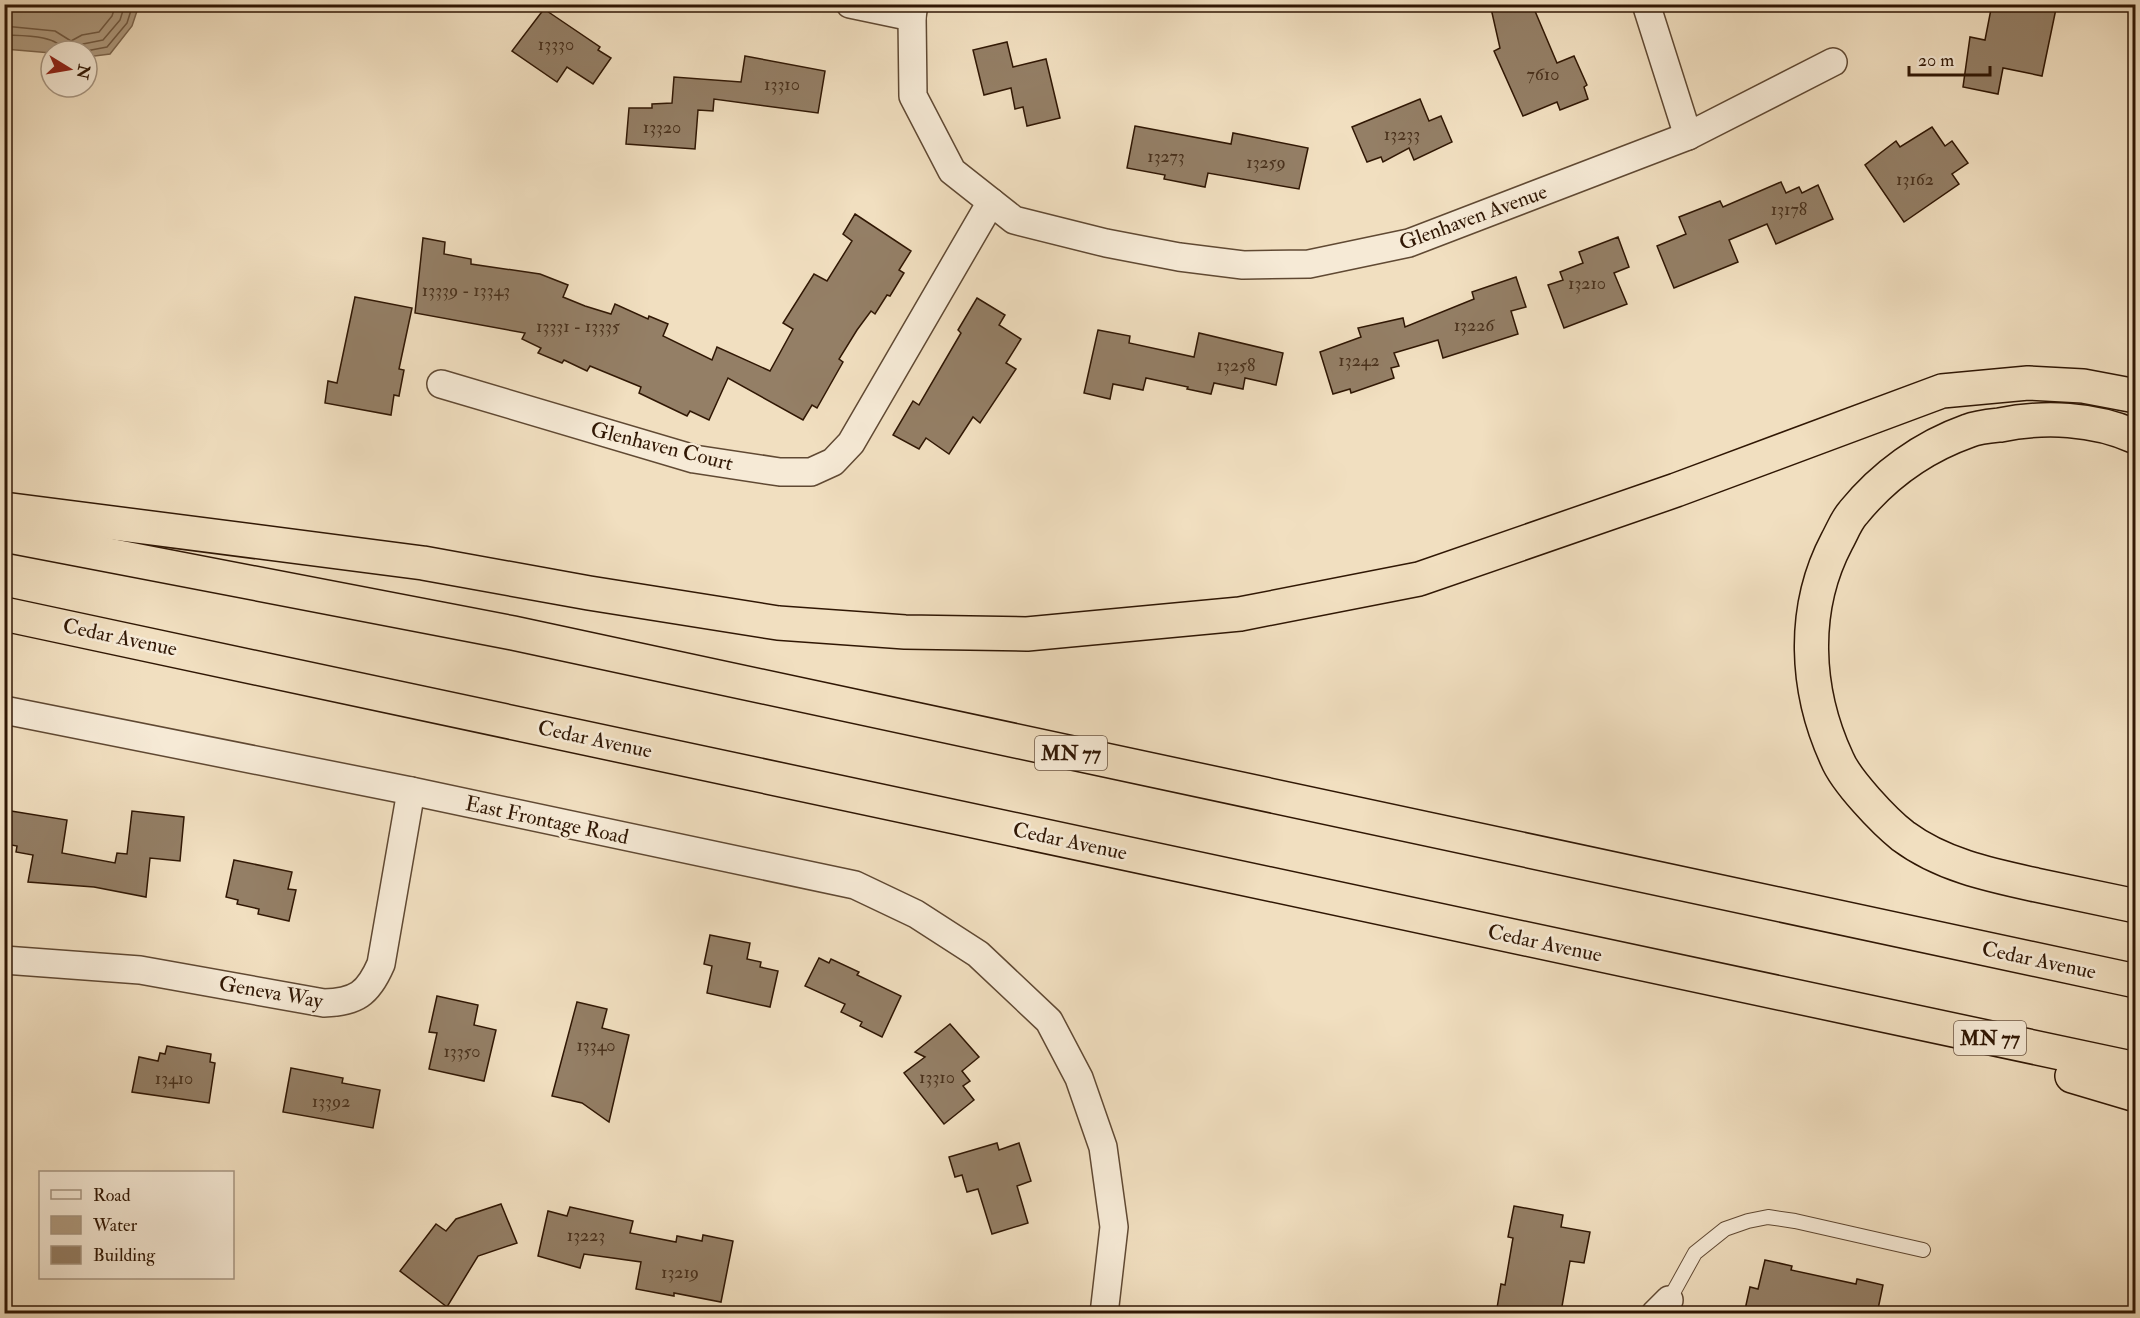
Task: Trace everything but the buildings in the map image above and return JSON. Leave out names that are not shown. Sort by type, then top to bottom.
[{"type":"highway","points":[[4,509],[423,563],[589,593],[778,623],[905,632],[1027,634],[1240,615],[1419,579],[1676,490],[1942,391],[2028,383],[2083,386],[2136,396]]},
{"type":"highway","points":[[2136,437],[2120,430],[2073,421],[2029,419],[1970,430],[1926,450],[1884,480],[1852,514],[1829,557],[1813,607],[1811,657],[1818,708],[1837,761],[1871,805],[1903,836],[1942,859],[1984,874],[2136,906]]},
{"type":"highway","name":"Cedar Avenue","points":[[4,535],[513,633],[2136,981]]},
{"type":"highway","name":"Cedar Avenue","points":[[4,614],[2136,1069]]},
{"type":"highway","points":[[1844,1006],[2136,1095]]},
{"type":"street","points":[[850,4],[913,11]]},
{"type":"street","points":[[1646,4],[1688,136]]},
{"type":"street","name":"Glenhaven Avenue","points":[[913,11],[913,96],[952,171],[991,202],[1014,219],[1117,245],[1179,257],[1243,265],[1309,264],[1409,243],[1688,136],[1833,62]]},
{"type":"street","name":"Glenhaven Court","points":[[441,384],[694,459],[780,472],[811,472],[833,462],[851,444],[991,202]]},
{"type":"street","name":"East Frontage Road","points":[[4,710],[411,791],[855,885],[916,914],[978,954],[1049,1021],[1079,1078],[1103,1147],[1114,1227],[1104,1314]]},
{"type":"street","name":"Geneva Way","points":[[4,960],[140,970],[324,1003],[343,1002],[360,995],[373,982],[381,964],[411,791]]},
{"type":"lane","points":[[1662,1307],[1695,1253],[1725,1229],[1748,1221],[1768,1217],[1795,1221],[1923,1250]]},
{"type":"water","points":[[5,4],[139,5],[132,26],[110,54],[99,55],[99,39],[39,39],[39,52],[5,49]]}]
